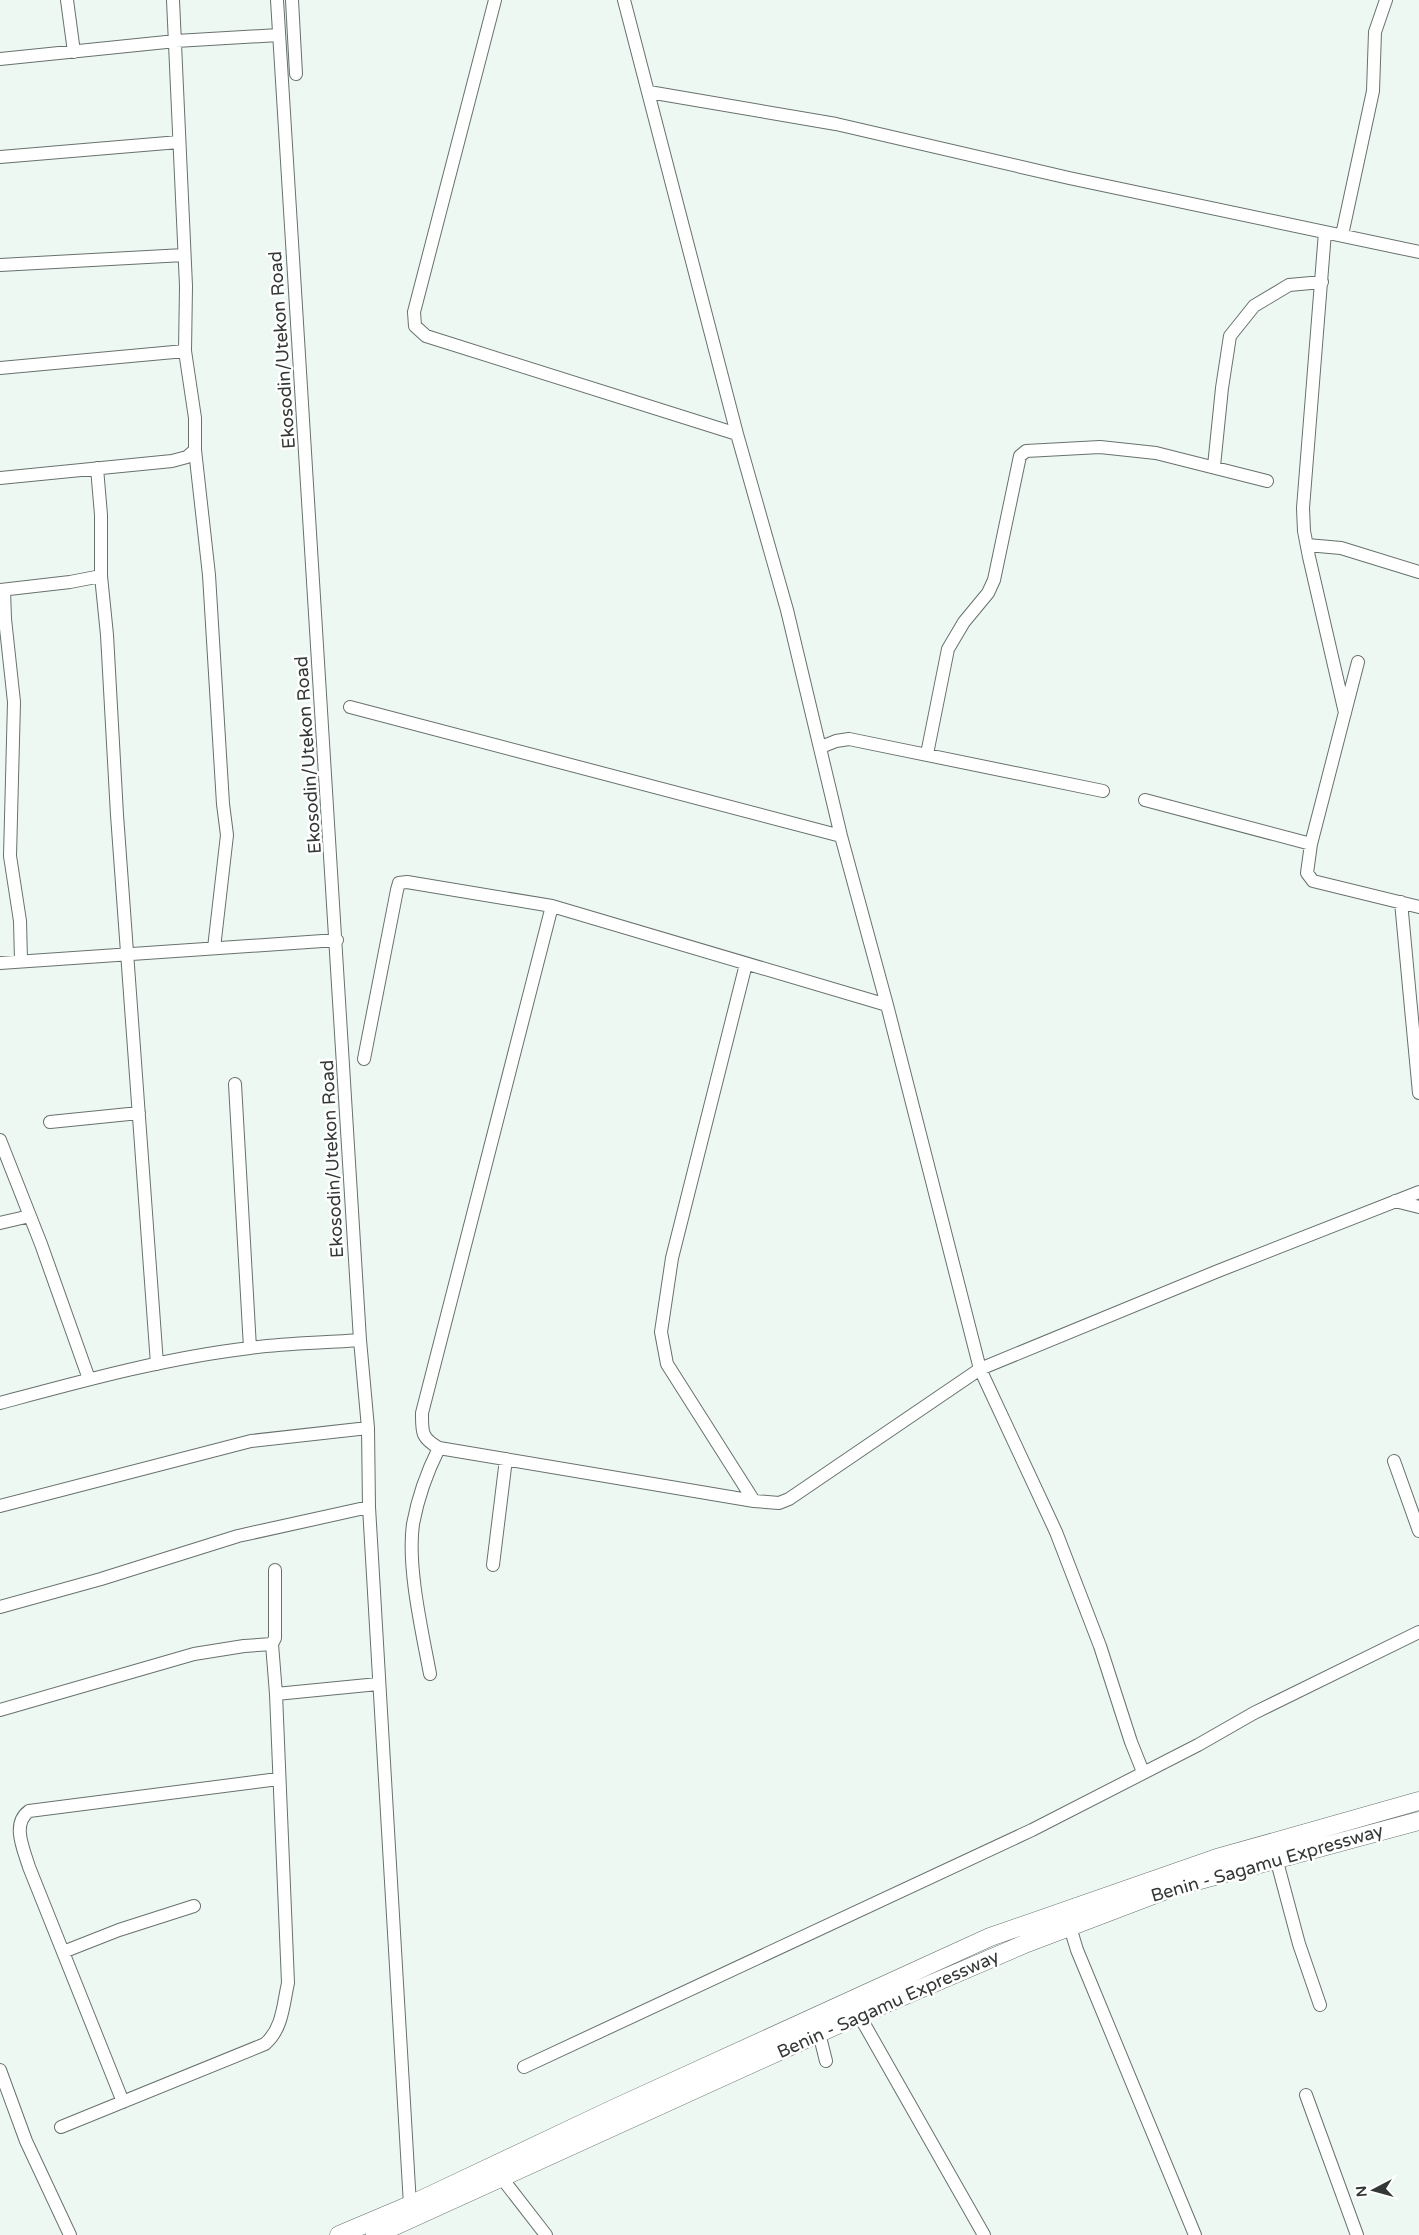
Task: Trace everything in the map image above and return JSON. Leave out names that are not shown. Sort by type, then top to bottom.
[{"type":"highway","points":[[338,2235],[410,2205],[612,2109],[990,1937],[1024,1935],[1217,1858],[1419,1800]]},
{"type":"highway","name":"Benin - Sagamu Expressway","points":[[375,2235],[859,2015],[1024,1935],[1070,1927],[1174,1888],[1276,1858],[1419,1820]]},
{"type":"street","points":[[68,0],[74,52]]},
{"type":"street","points":[[173,0],[187,330],[185,350],[195,418],[195,450],[209,575],[223,804],[227,835],[214,948]]},
{"type":"street","name":"Ekosodin/Utekon Road","points":[[277,0],[337,940],[360,1340],[368,1428],[368,1507],[410,2205]]},
{"type":"street","points":[[292,0],[296,74]]},
{"type":"street","points":[[495,0],[414,312],[415,326],[426,336],[738,434]]},
{"type":"street","points":[[624,0],[738,434],[787,610],[842,836],[980,1369],[1056,1532],[1100,1646],[1131,1742],[1143,1772]]},
{"type":"street","points":[[1342,235],[1372,91],[1375,32],[1386,0]]},
{"type":"street","points":[[0,59],[176,41],[279,35]]},
{"type":"street","points":[[649,92],[836,124],[1069,178],[1419,252]]},
{"type":"street","points":[[0,157],[179,142]]},
{"type":"street","points":[[1326,232],[1303,508],[1306,545],[1344,713]]},
{"type":"street","points":[[0,265],[184,255]]},
{"type":"street","points":[[1214,466],[1222,388],[1230,336],[1254,306],[1289,285],[1322,282]]},
{"type":"street","points":[[0,368],[185,350]]},
{"type":"street","points":[[927,754],[948,649],[956,633],[988,593],[994,580],[1020,456],[1026,451],[1100,447],[1156,452],[1267,481]]},
{"type":"street","points":[[0,478],[172,461],[187,457],[195,450]]},
{"type":"street","points":[[96,468],[101,515],[101,576],[107,635],[117,815],[157,1364]]},
{"type":"street","points":[[1306,545],[1341,548],[1419,572]]},
{"type":"street","points":[[21,961],[20,921],[5,857],[14,702],[2,617],[2,590],[70,582],[101,576]]},
{"type":"street","points":[[1358,662],[1310,844],[1307,874],[1310,879],[1419,907]]},
{"type":"street","points":[[350,707],[842,836]]},
{"type":"street","points":[[821,747],[836,741],[849,739],[1103,791]]},
{"type":"street","points":[[1146,800],[1310,844]]},
{"type":"street","points":[[364,1059],[399,883],[407,882],[552,906],[887,1005]]},
{"type":"street","points":[[1401,902],[1419,1093]]},
{"type":"street","points":[[552,906],[422,1413],[422,1431],[427,1441],[439,1448],[754,1501],[778,1503],[789,1499],[980,1369],[1218,1271],[1419,1192]]},
{"type":"street","points":[[0,963],[337,940]]},
{"type":"street","points":[[746,964],[672,1258],[661,1332],[667,1364],[754,1501]]},
{"type":"street","points":[[235,1084],[250,1348]]},
{"type":"street","points":[[50,1122],[139,1113]]},
{"type":"street","points":[[0,1140],[30,1216],[89,1379]]},
{"type":"street","points":[[1395,1201],[1419,1207]]},
{"type":"street","points":[[0,1224],[30,1216]]},
{"type":"street","points":[[0,1403],[89,1379],[157,1364],[250,1348],[360,1340]]},
{"type":"street","points":[[0,1506],[251,1442],[368,1428]]},
{"type":"street","points":[[430,1674],[413,1570],[413,1526],[426,1474],[439,1448]]},
{"type":"street","points":[[493,1565],[506,1459]]},
{"type":"street","points":[[1394,1461],[1419,1531]]},
{"type":"street","points":[[0,1608],[238,1536],[368,1507]]},
{"type":"street","points":[[61,2127],[266,2044],[280,2024],[288,1983],[278,1779],[276,1694],[272,1644],[275,1638],[274,1570]]},
{"type":"street","points":[[524,2067],[1032,1830],[1198,1745],[1254,1713],[1419,1632]]},
{"type":"street","points":[[0,1710],[194,1654],[244,1646],[272,1644]]},
{"type":"street","points":[[276,1694],[378,1684]]},
{"type":"street","points":[[123,2102],[29,1867],[19,1829],[23,1815],[28,1810],[278,1779]]},
{"type":"street","points":[[1276,1858],[1299,1944],[1320,2005]]},
{"type":"street","points":[[63,1952],[119,1930],[194,1906]]},
{"type":"street","points":[[1070,1927],[1077,1950],[1195,2235]]},
{"type":"street","points":[[859,2015],[984,2235]]},
{"type":"street","points":[[819,2033],[826,2061]]},
{"type":"street","points":[[0,2070],[26,2141],[70,2235]]},
{"type":"street","points":[[1306,2095],[1357,2235]]},
{"type":"street","points":[[501,2177],[546,2235]]}]
